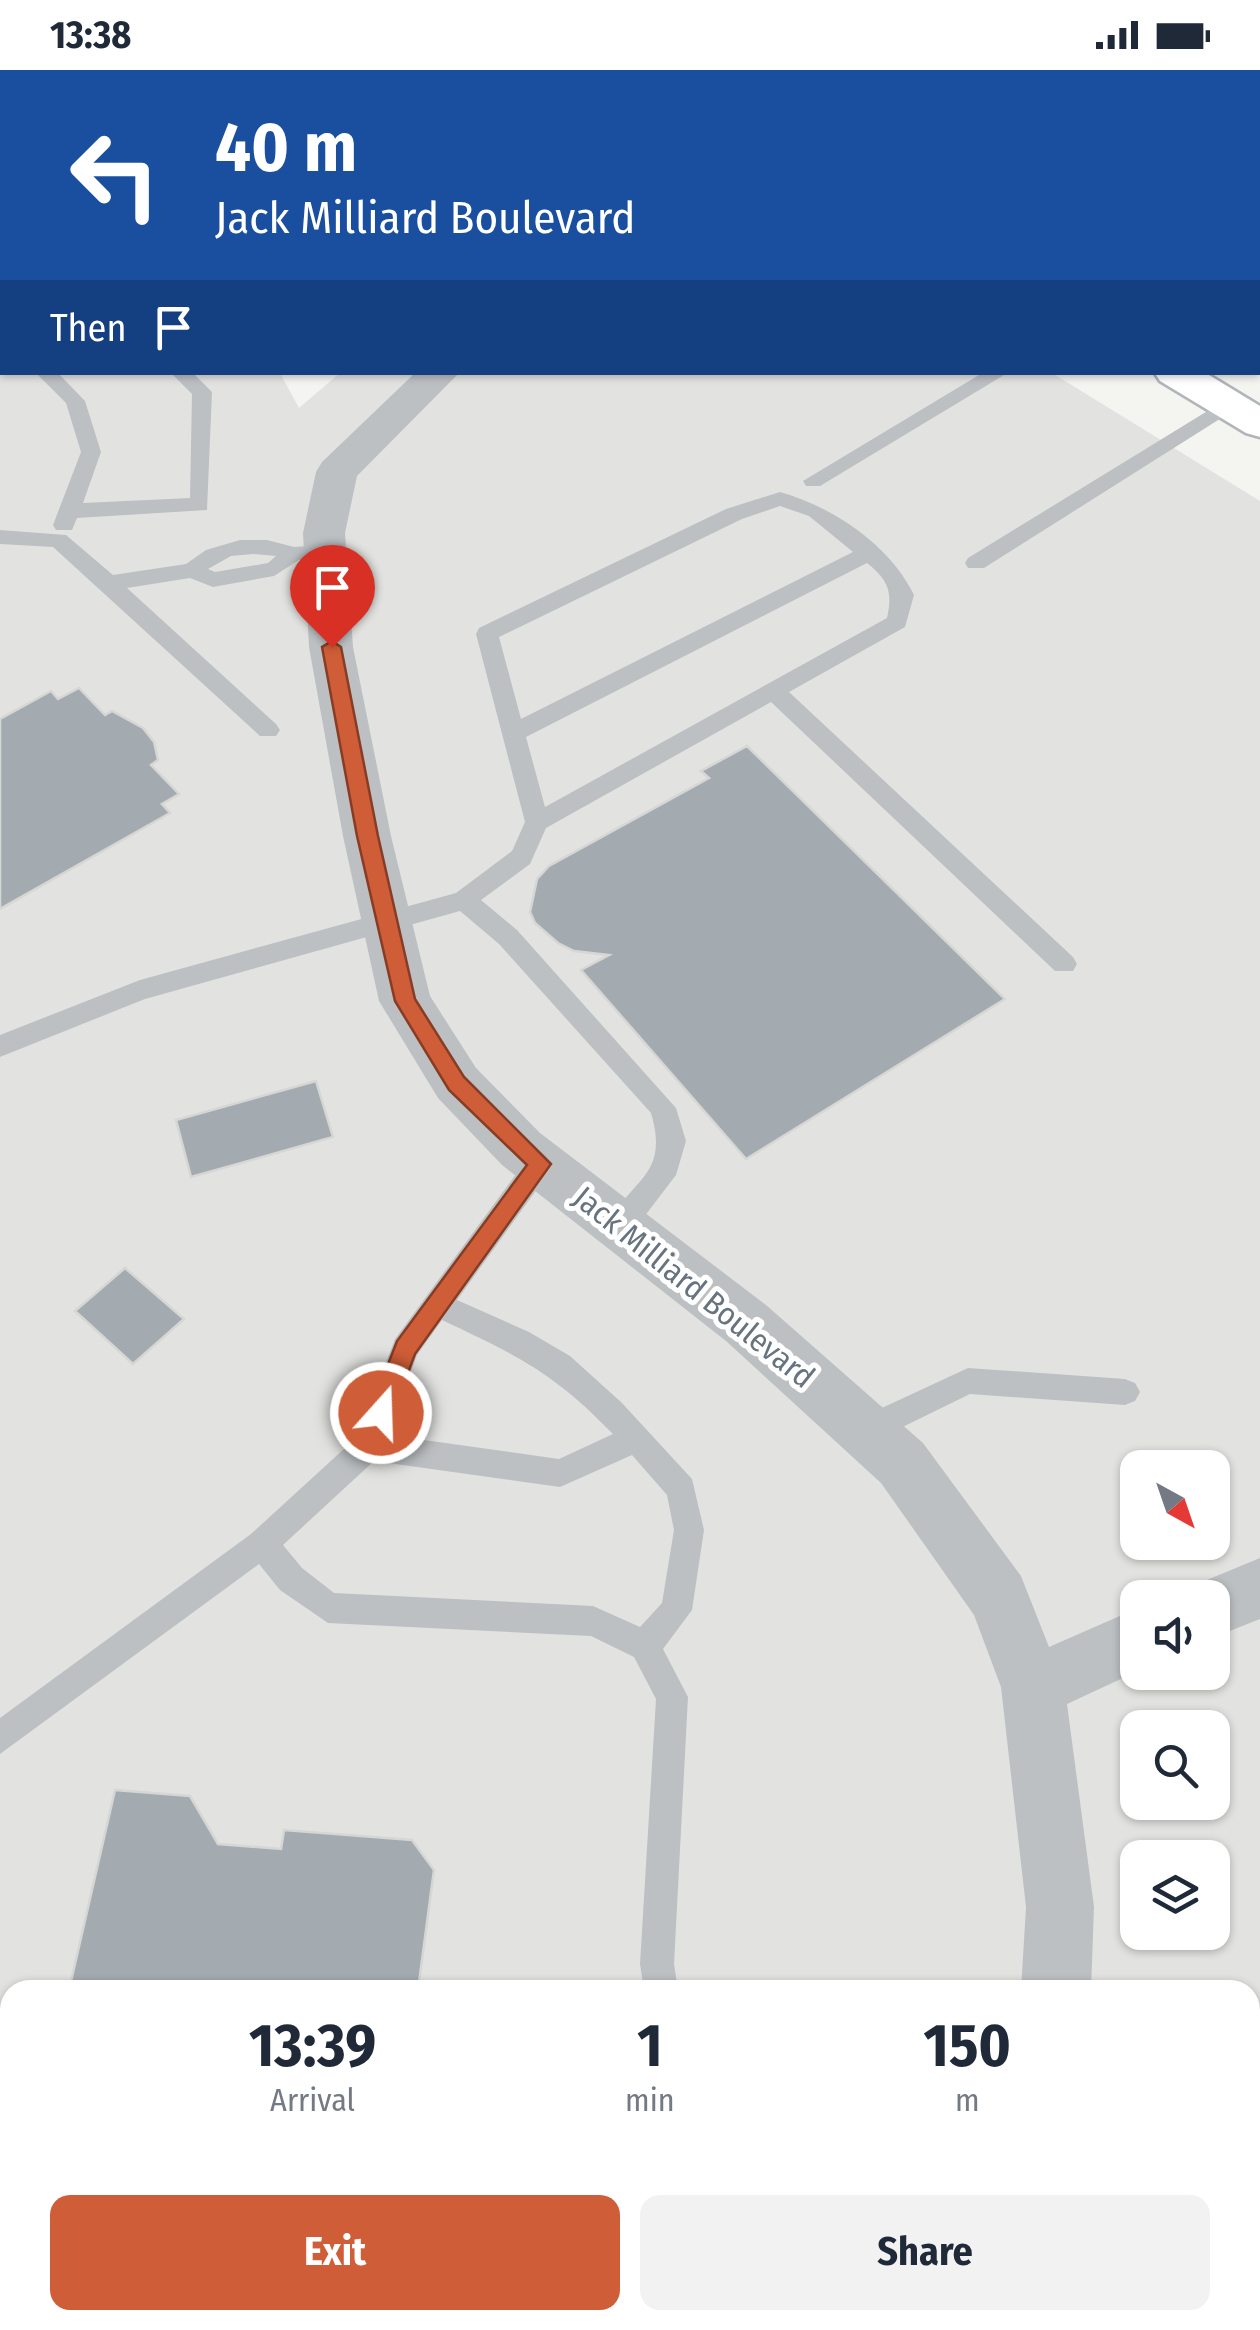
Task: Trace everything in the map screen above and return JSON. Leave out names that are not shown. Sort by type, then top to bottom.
[{"type":"main road","points":[[1179,375],[1244,414]]},
{"type":"street","name":"Jack Milliard Boulevard","points":[[442,376],[337,472],[324,533],[309,551],[405,1001],[457,1084],[540,1164],[746,1323],[902,1463],[999,1597],[1034,1687],[1060,1907],[1056,1980]]},
{"type":"street","points":[[1230,1600],[1260,1588]]},
{"type":"street","points":[[1034,1687],[1120,1647]]},
{"type":"lane","points":[[48,375],[75,400],[92,452],[58,540]]},
{"type":"lane","points":[[69,511],[200,505],[202,392],[183,375]]},
{"type":"lane","points":[[814,480],[994,375]]},
{"type":"lane","points":[[976,564],[1244,414]]},
{"type":"lane","points":[[0,1046],[140,990],[464,900],[521,857],[537,822],[898,622],[904,595],[892,572],[816,511],[780,499],[734,514],[487,634],[537,822]]},
{"type":"lane","points":[[0,538],[58,540],[110,583],[268,730]]},
{"type":"lane","points":[[110,583],[192,570],[213,580],[274,569],[309,551]]},
{"type":"lane","points":[[513,732],[869,553]]},
{"type":"lane","points":[[774,691],[1064,964]]},
{"type":"lane","points":[[464,900],[508,937],[663,1108],[673,1141],[662,1175],[621,1226]]},
{"type":"lane","points":[[0,1738],[262,1544],[369,1446],[405,1348],[540,1164]]},
{"type":"lane","points":[[438,1304],[491,1332],[531,1347],[586,1385],[682,1489],[689,1530],[676,1610],[645,1646]]},
{"type":"lane","points":[[866,1430],[968,1381],[1125,1392]]},
{"type":"lane","points":[[369,1446],[560,1472],[636,1438]]},
{"type":"lane","points":[[262,1544],[291,1579],[328,1608],[593,1621],[645,1646],[672,1697],[657,1964],[659,1980]]},
{"type":"shaded area","points":[[0,375],[281,375],[299,408],[338,375],[1055,375],[1260,501],[1260,1980],[0,1980]]},
{"type":"building","points":[[79,688],[105,715],[112,711],[143,728],[154,742],[158,760],[151,765],[179,794],[162,804],[170,813],[0,909],[0,719],[51,691],[58,699]]},
{"type":"building","points":[[747,746],[1005,999],[746,1159],[581,970],[609,955],[574,951],[558,943],[535,923],[530,912],[537,879],[549,866],[709,778],[701,771]]},
{"type":"building","points":[[316,1081],[333,1137],[191,1177],[176,1120]]},
{"type":"building","points":[[125,1268],[184,1319],[133,1364],[75,1311]]},
{"type":"building","points":[[115,1790],[190,1796],[218,1844],[281,1849],[284,1830],[412,1840],[434,1870],[419,1980],[71,1980]]},
{"type":"route","points":[[332,647],[405,1001],[457,1084],[540,1164],[405,1348],[381,1413]]}]
